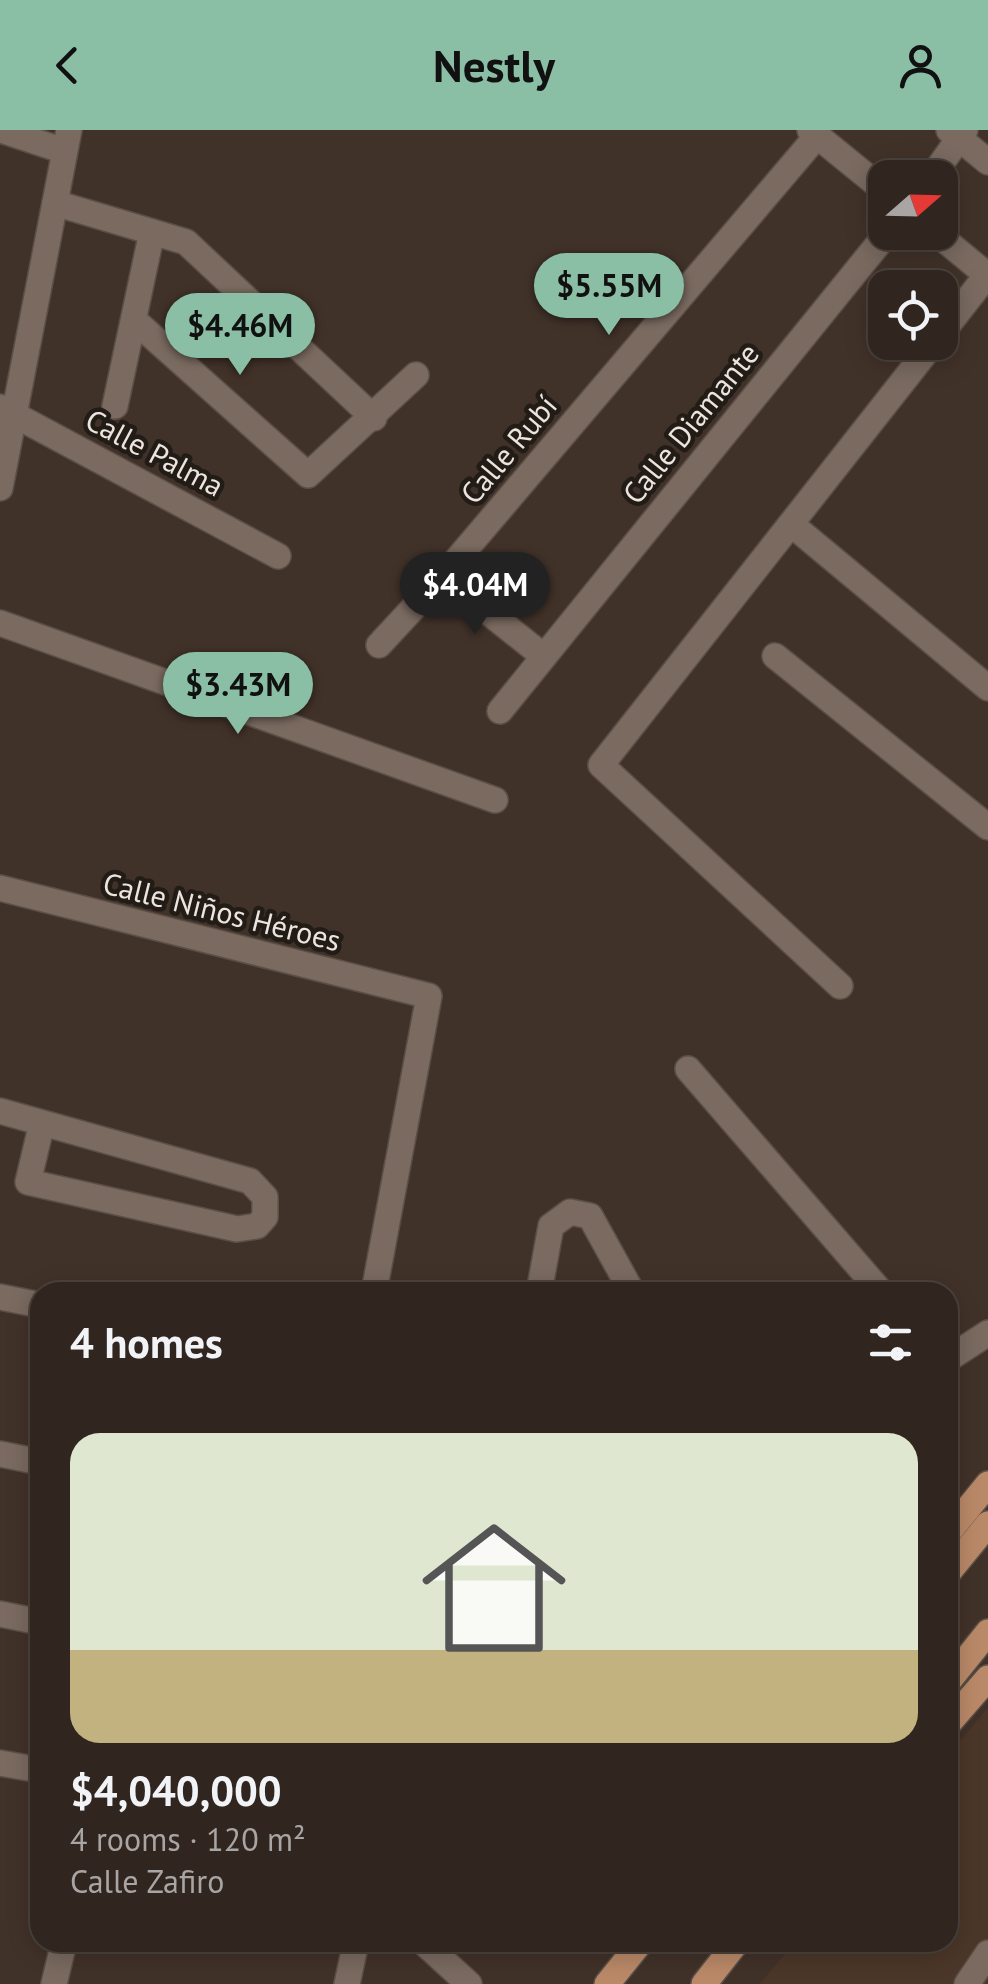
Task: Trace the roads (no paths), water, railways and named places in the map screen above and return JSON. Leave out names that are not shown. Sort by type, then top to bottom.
[{"type":"main road","points":[[958,1521],[988,1484]]},
{"type":"main road","points":[[958,1561],[988,1524]]},
{"type":"main road","points":[[958,1670],[988,1632]]},
{"type":"main road","points":[[958,1712],[988,1678]]},
{"type":"main road","points":[[607,1984],[634,1952]]},
{"type":"main road","points":[[704,1984],[730,1952]]},
{"type":"street","points":[[0,488],[7,410],[66,141],[1,130]]},
{"type":"street","points":[[813,133],[868,178]]},
{"type":"street","name":"Calle Rubí","points":[[379,644],[443,576],[813,133]]},
{"type":"street","points":[[941,160],[958,133],[988,162]]},
{"type":"street","points":[[55,203],[186,242],[374,418]]},
{"type":"street","points":[[115,406],[152,232]]},
{"type":"street","name":"Calle Diamante","points":[[500,710],[873,250]]},
{"type":"street","points":[[957,250],[988,275],[958,312]]},
{"type":"street","points":[[134,321],[308,475],[374,418],[416,375]]},
{"type":"street","points":[[840,986],[601,765],[920,360]]},
{"type":"street","name":"Calle Palma","points":[[7,410],[278,556]]},
{"type":"street","points":[[791,524],[988,688]]},
{"type":"street","points":[[443,576],[542,655]]},
{"type":"street","points":[[0,623],[495,800]]},
{"type":"street","points":[[775,656],[988,827]]},
{"type":"street","name":"Calle Niños Héroes","points":[[0,888],[429,996],[376,1282]]},
{"type":"street","points":[[688,1068],[872,1282]]},
{"type":"street","points":[[0,1112],[42,1123],[250,1182],[264,1197],[264,1217],[257,1226],[237,1228],[28,1182],[42,1123]]},
{"type":"street","points":[[545,1282],[552,1226],[570,1212],[590,1216],[626,1282]]},
{"type":"street","points":[[0,1297],[30,1303]]},
{"type":"street","points":[[958,1352],[988,1333]]},
{"type":"street","points":[[0,1454],[30,1460]]},
{"type":"street","points":[[0,1614],[30,1620]]},
{"type":"street","points":[[0,1763],[30,1768]]},
{"type":"street","points":[[54,1984],[62,1952]]},
{"type":"street","points":[[347,1984],[354,1952]]},
{"type":"street","points":[[434,1952],[469,1984]]},
{"type":"street","points":[[967,1984],[988,1954]]}]
